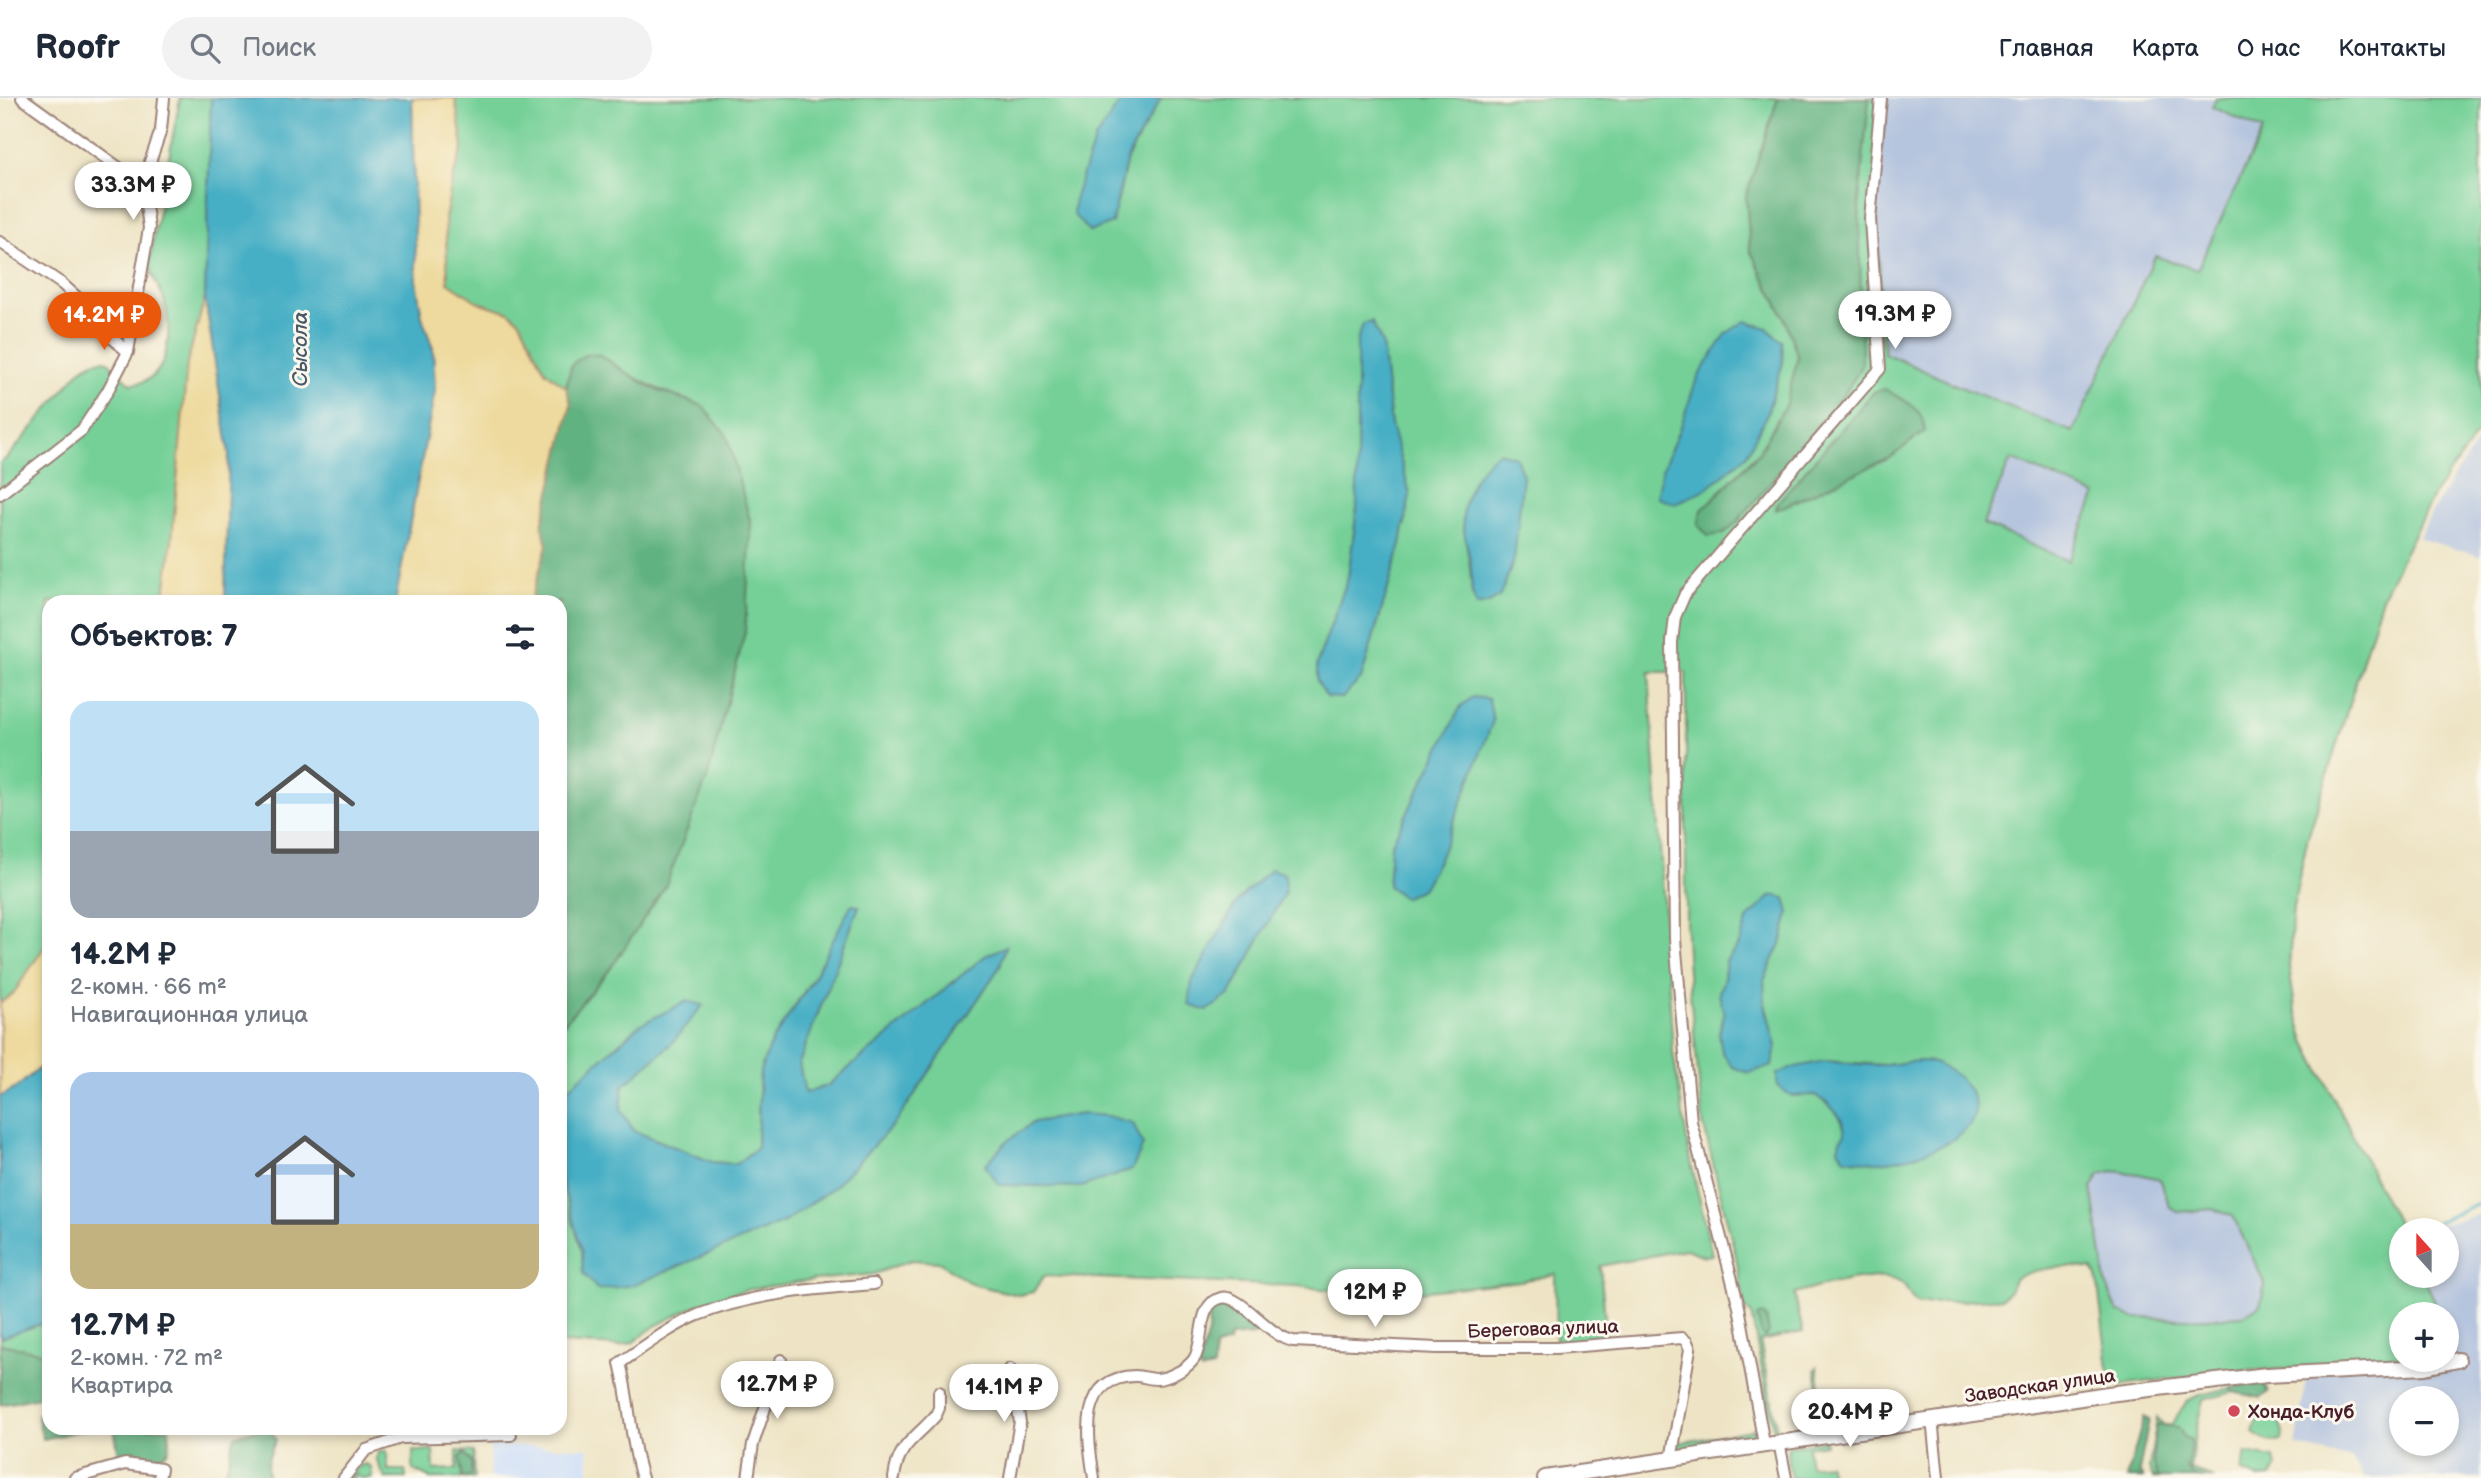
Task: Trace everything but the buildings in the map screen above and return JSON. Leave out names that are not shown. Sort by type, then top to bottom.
[{"type":"street","points":[[23,98],[132,178],[143,182]]},
{"type":"street","points":[[0,495],[82,430],[107,393],[128,352],[149,228],[143,182],[161,130],[164,98]]},
{"type":"street","points":[[1763,1444],[1739,1307],[1691,1122],[1675,939],[1672,642],[1675,617],[1685,594],[1880,369],[1870,219],[1881,98]]},
{"type":"street","points":[[0,242],[62,284],[91,310],[100,327],[128,352]]},
{"type":"street","points":[[642,1478],[620,1363],[660,1335],[697,1316],[743,1301],[802,1291],[874,1284]]},
{"type":"street","name":"Береговая улица","points":[[1094,1478],[1089,1425],[1092,1405],[1099,1389],[1112,1381],[1132,1376],[1158,1379],[1187,1366],[1195,1357],[1205,1313],[1215,1301],[1223,1298],[1236,1300],[1279,1337],[1293,1341],[1431,1348],[1556,1348],[1682,1338],[1688,1342],[1690,1349],[1671,1460]]},
{"type":"street","points":[[748,1478],[753,1444],[780,1360]]},
{"type":"street","points":[[1010,1369],[1020,1422],[1010,1478]]},
{"type":"street","name":"Заводская улица","points":[[1545,1478],[2108,1394],[2267,1375],[2389,1369]]},
{"type":"street","points":[[894,1478],[896,1461],[901,1452],[936,1415],[939,1392]]},
{"type":"street","points":[[1931,1419],[1938,1478]]},
{"type":"street","points":[[344,1478],[363,1452],[401,1438],[511,1435]]},
{"type":"street","points":[[1779,1442],[1787,1478]]},
{"type":"street","points":[[75,1478],[125,1464],[160,1474]]},
{"type":"shaded area","points":[[1888,98],[2216,98],[2213,107],[2263,130],[2196,271],[2155,256],[2073,432],[1884,353],[1875,187]]},
{"type":"shaded area","points":[[2481,436],[2481,556],[2418,538],[2444,491]]},
{"type":"shaded area","points":[[2011,459],[2096,496],[2068,561],[1982,524]]},
{"type":"shaded area","points":[[2113,1171],[2160,1179],[2170,1206],[2179,1212],[2213,1209],[2233,1216],[2265,1284],[2260,1306],[2242,1316],[2186,1319],[2133,1318],[2118,1312],[2106,1284],[2092,1188],[2100,1174]]},
{"type":"shaded area","points":[[2481,1214],[2481,1478],[2364,1478],[2352,1459],[2296,1446],[2316,1316],[2389,1282],[2389,1288],[2459,1288],[2459,1220]]},
{"type":"shaded area","points":[[490,1445],[588,1448],[589,1478],[490,1478]]},
{"type":"green space","points":[[180,98],[211,98],[205,298],[187,364],[165,595],[42,595],[42,950],[13,994],[0,1003],[0,463],[8,457],[82,368],[96,361],[106,360],[131,384],[154,375],[166,352],[168,325],[162,295],[149,264]]},
{"type":"green space","points":[[455,98],[1123,98],[1095,139],[1118,200],[1127,159],[1161,98],[1778,98],[1746,196],[1750,250],[1784,317],[1798,357],[1786,404],[1758,453],[1702,510],[1723,534],[1738,521],[1844,394],[1862,366],[1859,200],[1869,98],[1888,98],[1875,187],[1884,353],[2073,432],[2155,256],[2197,270],[2263,130],[2212,107],[2216,98],[2481,98],[2481,428],[2434,494],[2382,597],[2307,841],[2293,907],[2289,967],[2295,1008],[2305,1041],[2394,1218],[2389,1218],[2389,1288],[2429,1288],[2435,1302],[2389,1302],[2389,1365],[2238,1371],[2110,1386],[2097,1276],[2092,1269],[2063,1267],[2022,1275],[2014,1279],[2010,1291],[2002,1298],[1918,1304],[1901,1283],[1891,1279],[1864,1278],[1832,1283],[1794,1294],[1803,1332],[1760,1341],[1777,1430],[1814,1424],[1814,1429],[1810,1431],[1778,1434],[1773,1428],[1751,1313],[1745,1309],[1736,1257],[1703,1123],[1686,936],[1686,672],[1649,672],[1673,1052],[1689,1153],[1712,1255],[1704,1256],[1686,1249],[1600,1266],[1607,1339],[1556,1345],[1555,1274],[1520,1281],[1379,1296],[1297,1286],[1044,1276],[1033,1292],[1019,1295],[975,1285],[939,1262],[911,1260],[874,1274],[745,1290],[697,1305],[655,1326],[632,1343],[620,1346],[567,1343],[567,1201],[582,1251],[583,1273],[896,1122],[1000,966],[1005,947],[985,956],[827,1086],[804,1093],[799,1063],[859,907],[772,1041],[760,1071],[757,1148],[736,1164],[712,1162],[634,1131],[621,1110],[623,1086],[671,1044],[641,1024],[567,1089],[567,1020],[611,968],[703,406],[637,379],[601,355],[572,364],[566,387],[545,371],[520,321],[509,312],[478,302],[448,282],[445,218],[453,177],[463,147]],"holes":[[[1372,322],[1382,343],[1391,426],[1410,494],[1401,544],[1361,679],[1317,664],[1348,578],[1357,509]],[[1782,342],[1783,362],[1766,416],[1662,470],[1681,426]],[[1874,392],[1924,431],[1890,458],[1776,509],[1778,502]],[[2011,459],[2096,495],[2068,561],[1983,524]],[[1469,491],[1472,596],[1463,521]],[[1789,913],[1781,943],[1764,980],[1765,1004],[1776,1047],[1719,1034],[1724,1014],[1719,993],[1726,961],[1739,945],[1748,918]],[[1824,1061],[1885,1065],[1927,1061],[1845,1134],[1838,1115],[1813,1095]],[[2113,1171],[2160,1179],[2170,1207],[2179,1212],[2213,1209],[2233,1216],[2265,1284],[2260,1306],[2242,1316],[2187,1319],[2133,1318],[2118,1312],[2106,1284],[2092,1188],[2100,1174]]]},
{"type":"green space","points":[[1778,98],[1869,98],[1859,200],[1862,366],[1844,394],[1738,521],[1723,534],[1708,536],[1698,525],[1702,510],[1759,453],[1786,404],[1798,357],[1784,317],[1750,250],[1746,196]]},
{"type":"green space","points":[[586,354],[601,355],[652,388],[703,406],[727,436],[751,524],[745,632],[708,776],[665,887],[611,968],[567,1020],[567,595],[532,595],[547,545],[542,525],[571,404],[566,387],[572,364]]},
{"type":"green space","points":[[1885,389],[1917,410],[1924,422],[1925,431],[1890,458],[1776,510],[1778,502],[1874,392]]},
{"type":"green space","points":[[1223,1301],[1236,1306],[1259,1330],[1254,1335],[1230,1337],[1229,1343],[1215,1347],[1213,1368],[1201,1371],[1198,1368],[1208,1333],[1209,1314]]},
{"type":"green space","points":[[1757,1316],[1766,1317],[1769,1332],[1765,1337],[1761,1334]]},
{"type":"green space","points":[[42,1323],[42,1353],[0,1344],[0,1338]]},
{"type":"green space","points":[[0,1344],[42,1353],[42,1396],[0,1405]]},
{"type":"green space","points":[[1817,1367],[1825,1419],[1829,1421],[1854,1418],[1857,1408],[1864,1407],[1866,1420],[1870,1419],[1869,1422],[1829,1428],[1825,1425],[1815,1370]]},
{"type":"green space","points":[[2258,1382],[2264,1385],[2268,1392],[2261,1398],[2233,1392],[2230,1388]]},
{"type":"green space","points":[[2230,1388],[2233,1392],[2203,1400],[2195,1433],[2190,1470],[2214,1478],[2153,1478],[2149,1468],[2157,1418],[2164,1425],[2171,1425],[2187,1401]]},
{"type":"green space","points":[[42,1412],[42,1435],[37,1414]]},
{"type":"green space","points":[[2258,1415],[2279,1422],[2283,1433],[2282,1440],[2271,1442],[2253,1433]]},
{"type":"green space","points":[[2144,1417],[2149,1420],[2139,1471],[2143,1478],[2127,1478]]},
{"type":"green space","points":[[2157,1426],[2178,1427],[2185,1438],[2190,1439],[2187,1468],[2192,1475],[2203,1478],[2158,1478],[2154,1466],[2154,1446]]},
{"type":"green space","points":[[1754,1428],[1755,1436],[1751,1439],[1682,1451],[1678,1443],[1751,1430]]},
{"type":"green space","points":[[42,1435],[61,1435],[43,1439]]},
{"type":"green space","points":[[115,1435],[170,1435],[168,1451],[163,1455],[152,1459],[120,1460]]},
{"type":"green space","points":[[274,1435],[276,1440],[267,1463],[269,1478],[220,1478],[228,1463],[235,1436]]},
{"type":"green space","points":[[1825,1440],[1826,1444],[1807,1447],[1810,1466],[1828,1464],[1831,1474],[1816,1478],[1791,1478],[1788,1447]]},
{"type":"green space","points":[[387,1451],[388,1470],[405,1470],[406,1478],[385,1478],[376,1458],[379,1452]]},
{"type":"green space","points":[[413,1451],[433,1451],[434,1470],[457,1469],[457,1451],[473,1452],[474,1478],[429,1478],[413,1470]]},
{"type":"green space","points":[[464,1453],[471,1461],[471,1475],[465,1478],[462,1477],[460,1457]]},
{"type":"green space","points":[[2246,1453],[2274,1458],[2276,1468],[2271,1477],[2258,1478],[2241,1471]]},
{"type":"green space","points":[[366,1464],[371,1467],[372,1478],[361,1478],[357,1475],[348,1478],[359,1466]]},
{"type":"sand","points":[[412,98],[455,98],[463,147],[453,177],[445,218],[448,282],[478,302],[509,312],[520,321],[545,371],[566,387],[571,404],[542,525],[547,545],[532,595],[396,595],[435,390],[433,349],[422,317],[416,281]]},
{"type":"sand","points":[[205,298],[229,453],[225,595],[165,595],[187,364]]},
{"type":"sand","points":[[42,950],[42,1066],[16,1088],[0,1097],[0,1003],[13,994]]},
{"type":"water","name":"Сысола","points":[[211,98],[412,98],[416,281],[422,317],[433,349],[435,390],[396,595],[225,595],[229,453],[205,298]]},
{"type":"water","points":[[1123,98],[1161,98],[1127,158],[1112,223],[1089,232],[1073,214],[1075,197],[1095,139]]},
{"type":"water","points":[[1745,321],[1767,328],[1782,342],[1783,362],[1766,416],[1746,456],[1706,489],[1675,504],[1657,497],[1662,470],[1681,426],[1697,378],[1727,333]]},
{"type":"water","points":[[1372,322],[1382,343],[1391,425],[1410,494],[1401,544],[1361,679],[1342,698],[1327,697],[1317,681],[1317,664],[1348,578],[1357,509],[1357,341],[1363,324]]},
{"type":"water","points":[[1499,452],[1516,457],[1523,476],[1514,560],[1500,596],[1477,606],[1472,592],[1463,514],[1472,484],[1484,466]]},
{"type":"water","points":[[1473,697],[1489,699],[1493,721],[1440,857],[1423,888],[1404,898],[1388,886],[1391,845],[1461,706]]},
{"type":"water","points":[[1271,869],[1285,874],[1285,892],[1230,994],[1207,1011],[1189,1005],[1192,981],[1238,900]]},
{"type":"water","points":[[1772,895],[1785,898],[1789,913],[1781,944],[1764,980],[1765,1004],[1776,1047],[1772,1066],[1749,1073],[1732,1067],[1722,1052],[1719,1034],[1724,1014],[1719,993],[1726,961],[1739,945],[1748,918]]},
{"type":"water","points":[[851,905],[859,906],[799,1063],[805,1093],[827,1086],[985,956],[1006,946],[1000,966],[896,1122],[834,1187],[786,1221],[634,1285],[598,1290],[583,1273],[582,1251],[567,1201],[567,1089],[641,1024],[687,1001],[703,1005],[671,1044],[623,1086],[621,1110],[634,1131],[712,1162],[736,1164],[757,1148],[760,1071],[772,1041],[810,984]]},
{"type":"water","points":[[1824,1061],[1883,1065],[1920,1061],[1937,1064],[1960,1079],[1969,1089],[1975,1110],[1970,1124],[1959,1135],[1926,1152],[1891,1161],[1869,1162],[1845,1158],[1838,1149],[1845,1134],[1843,1121],[1828,1103],[1813,1095],[1792,1096],[1777,1086],[1777,1074]]},
{"type":"water","points":[[42,1066],[42,1323],[0,1338],[0,1097],[16,1088]]},
{"type":"water","points":[[1082,1114],[1107,1116],[1133,1123],[1143,1145],[1132,1170],[1081,1187],[999,1185],[985,1165],[1006,1142],[1034,1122]]},
{"type":"waterway","points":[[2446,1218],[2481,1203]]},
{"type":"place","name":"Хонда-Клуб","points":[[2234,1411]]}]
